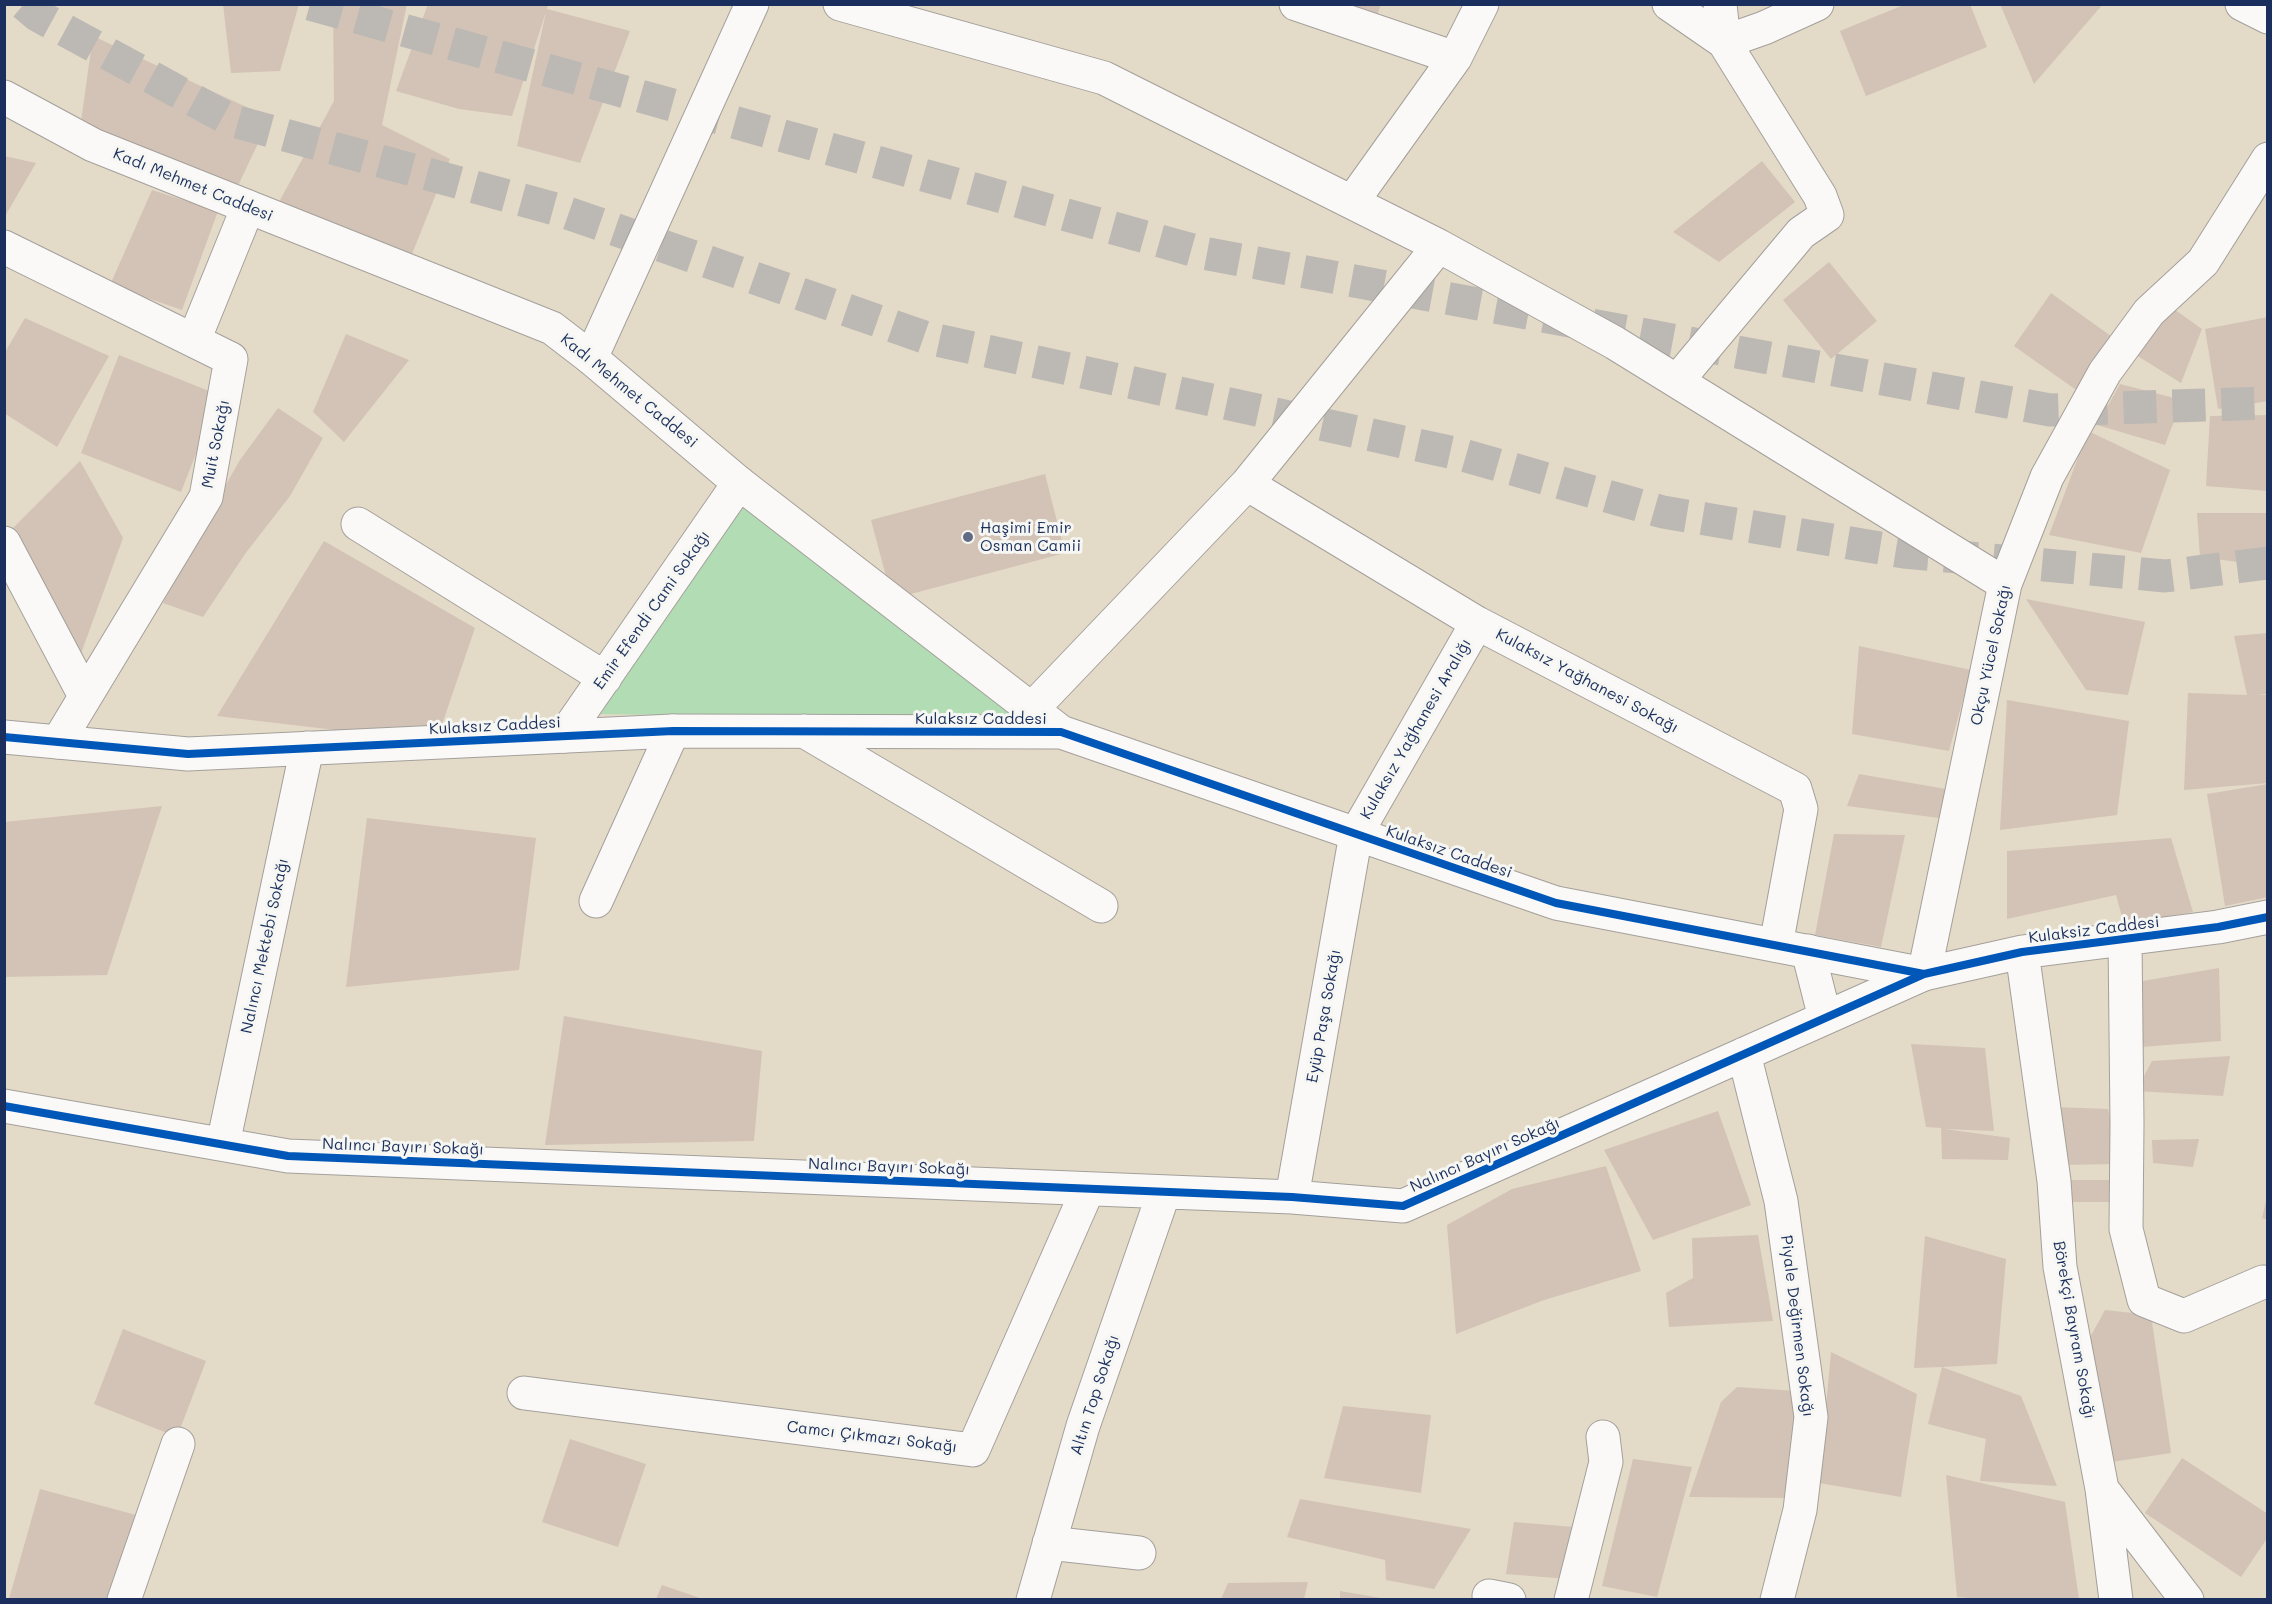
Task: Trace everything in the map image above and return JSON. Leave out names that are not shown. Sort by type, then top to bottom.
[{"type":"street","points":[[591,358],[752,4]]},
{"type":"street","points":[[840,4],[1104,78],[1439,246],[1615,343],[2005,584]]},
{"type":"street","points":[[1296,4],[1455,58]]},
{"type":"street","points":[[1352,202],[1455,58],[1482,4]]},
{"type":"street","points":[[1670,4],[1724,42],[1820,196],[1827,215],[1801,233],[1677,381]]},
{"type":"street","points":[[1720,4],[1724,42]]},
{"type":"street","points":[[1724,42],[1764,28],[1817,4]]},
{"type":"street","points":[[2242,4],[2268,17]]},
{"type":"street","name":"Kadı Mehmet Caddesi","points":[[4,97],[93,145],[552,328],[739,483],[1061,732]]},
{"type":"street","name":"Okçu Yücel Sokağı","points":[[1924,974],[2005,584],[2047,477],[2104,372],[2149,312],[2203,262],[2268,159]]},
{"type":"street","points":[[194,340],[248,207]]},
{"type":"street","points":[[1032,709],[1247,484],[1439,246]]},
{"type":"street","name":"Muit Sokağı","points":[[4,247],[231,359],[206,497],[58,742]]},
{"type":"street","name":"Emir Efendi Cami Sokağı","points":[[564,736],[739,483]]},
{"type":"street","name":"Kulaksız Yağhanesi Sokağı","points":[[1247,484],[1477,623],[1795,789],[1801,809],[1776,945]]},
{"type":"street","points":[[358,524],[605,678]]},
{"type":"street","points":[[4,543],[85,696]]},
{"type":"street","name":"Kulaksız Yağhanesi Aralığı","points":[[1356,834],[1477,623]]},
{"type":"street","points":[[596,901],[673,731]]},
{"type":"street","name":"Kulaksız Caddesi","points":[[4,737],[188,754],[673,731],[1061,732],[1556,903],[1924,974]]},
{"type":"street","points":[[804,731],[1101,906]]},
{"type":"street","name":"Nalıncı Mektebi Sokağı","points":[[223,1144],[307,748]]},
{"type":"street","name":"Eyüp Paşa Sokağı","points":[[1292,1197],[1356,834]]},
{"type":"street","name":"Kulaksiz Caddesi","points":[[1924,974],[2022,952],[2218,927],[2268,917]]},
{"type":"street","points":[[2126,939],[2126,1229],[2144,1300],[2184,1316],[2263,1282]]},
{"type":"street","points":[[1808,951],[1825,1018]]},
{"type":"street","name":"Börekçi Bayram Sokağı","points":[[2022,952],[2054,1181],[2060,1267],[2102,1489],[2116,1599]]},
{"type":"street","name":"Nalıncı Bayırı Sokağı","points":[[4,1106],[288,1156],[1292,1197],[1403,1206],[1924,974]]},
{"type":"street","name":"Piyale Değirmen Sokağı","points":[[1743,1054],[1781,1201],[1811,1417],[1800,1510],[1778,1599]]},
{"type":"street","name":"Camcı Çıkmazı Sokağı","points":[[524,1393],[973,1450],[1088,1189]]},
{"type":"street","name":"Altın Top Sokağı","points":[[1033,1599],[1083,1426],[1164,1192]]},
{"type":"street","points":[[1571,1599],[1606,1462],[1603,1437]]},
{"type":"street","points":[[124,1599],[178,1444]]},
{"type":"street","points":[[2102,1489],[2187,1599]]},
{"type":"street","points":[[1049,1543],[1139,1553]]},
{"type":"green space","points":[[744,495],[1023,719],[585,714]]},
{"type":"building","points":[[223,4],[299,4],[280,71],[231,73]]},
{"type":"building","points":[[333,4],[407,4],[382,125],[450,159],[412,254],[279,202],[334,101]]},
{"type":"building","points":[[428,4],[548,4],[547,9],[630,31],[580,163],[517,146],[546,12],[512,116],[459,109],[396,91]]},
{"type":"building","points":[[1346,4],[1381,4],[1377,16]]},
{"type":"building","points":[[1906,4],[1970,4],[1987,47],[1866,96],[1840,31]]},
{"type":"building","points":[[2000,4],[2103,4],[2034,84]]},
{"type":"building","points":[[93,36],[270,118],[235,192],[81,121]]},
{"type":"building","points":[[4,156],[36,163],[4,218]]},
{"type":"building","points":[[1762,161],[1795,202],[1719,262],[1673,232]]},
{"type":"building","points":[[152,190],[218,211],[182,310],[110,285]]},
{"type":"building","points":[[1829,262],[1877,321],[1831,359],[1783,300]]},
{"type":"building","points":[[2051,293],[2115,339],[2079,392],[2014,346]]},
{"type":"building","points":[[2171,307],[2202,329],[2181,383],[2136,355]]},
{"type":"building","points":[[2268,317],[2268,401],[2218,409],[2205,329]]},
{"type":"building","points":[[25,318],[109,356],[57,447],[4,413],[4,354]]},
{"type":"building","points":[[346,334],[409,360],[344,442],[313,412]]},
{"type":"building","points":[[119,355],[219,395],[181,492],[81,453]]},
{"type":"building","points":[[2120,384],[2182,400],[2165,445],[2097,425]]},
{"type":"building","points":[[278,408],[323,438],[290,496],[245,554],[203,617],[163,603],[195,538],[240,460]]},
{"type":"building","points":[[2268,415],[2268,491],[2206,486],[2210,416]]},
{"type":"building","points":[[2088,431],[2170,470],[2141,553],[2049,535]]},
{"type":"building","points":[[80,461],[123,538],[79,659],[5,536]]},
{"type":"building","name":"Haşimi Emir Osman Camii","points":[[1045,474],[1065,553],[892,599],[871,520]]},
{"type":"building","points":[[2197,513],[2268,513],[2268,566],[2200,557]]},
{"type":"building","points":[[324,541],[475,628],[436,742],[217,716]]},
{"type":"building","points":[[2026,599],[2145,622],[2128,695],[2086,690]]},
{"type":"building","points":[[2268,633],[2268,694],[2256,694],[2268,695],[2268,783],[2184,790],[2188,693],[2247,695],[2234,636]]},
{"type":"building","points":[[1859,646],[1971,670],[1949,751],[1852,734]]},
{"type":"building","points":[[2007,700],[2129,721],[2117,815],[2000,830]]},
{"type":"building","points":[[1859,774],[1946,789],[1947,819],[1847,806]]},
{"type":"building","points":[[2268,784],[2268,897],[2225,906],[2207,794]]},
{"type":"building","points":[[162,806],[107,975],[4,977],[4,822]]},
{"type":"building","points":[[367,818],[536,838],[519,970],[346,987]]},
{"type":"building","points":[[1834,834],[1905,835],[1881,947],[1815,935]]},
{"type":"building","points":[[2171,838],[2193,912],[2124,924],[2116,895],[2007,919],[2007,851]]},
{"type":"building","points":[[2219,968],[2221,1041],[2127,1048],[2137,982]]},
{"type":"building","points":[[564,1016],[762,1051],[754,1141],[545,1145]]},
{"type":"building","points":[[1911,1044],[1985,1048],[1994,1131],[1945,1129],[2010,1138],[2008,1160],[1942,1159],[1941,1128],[1926,1127]]},
{"type":"building","points":[[2230,1056],[2223,1096],[2136,1091],[2152,1061]]},
{"type":"building","points":[[2054,1107],[2108,1109],[2119,1164],[2059,1165]]},
{"type":"building","points":[[1718,1111],[1751,1205],[1653,1240],[1604,1150]]},
{"type":"building","points":[[2199,1139],[2193,1167],[2153,1163],[2152,1140]]},
{"type":"building","points":[[1606,1166],[1641,1271],[1544,1300],[1456,1334],[1447,1225],[1512,1189]]},
{"type":"building","points":[[2066,1180],[2111,1180],[2112,1202],[2059,1202]]},
{"type":"building","points":[[2268,1197],[2268,1220],[2262,1218]]},
{"type":"building","points":[[1758,1235],[1773,1321],[1669,1327],[1666,1293],[1693,1278],[1692,1238]]},
{"type":"building","points":[[1925,1236],[2006,1259],[1997,1364],[1914,1368]]},
{"type":"building","points":[[2105,1310],[2151,1315],[2171,1453],[2105,1463],[2087,1343]]},
{"type":"building","points":[[123,1329],[206,1361],[177,1437],[94,1404]]},
{"type":"building","points":[[1831,1352],[1917,1394],[1901,1497],[1819,1483]]},
{"type":"building","points":[[1942,1367],[2021,1396],[2057,1486],[1980,1481],[1986,1439],[1928,1424]]},
{"type":"building","points":[[1737,1387],[1797,1391],[1789,1498],[1689,1497],[1721,1402]]},
{"type":"building","points":[[1343,1406],[1431,1415],[1421,1493],[1324,1478]]},
{"type":"building","points":[[570,1439],[646,1464],[618,1547],[542,1522]]},
{"type":"building","points":[[2182,1458],[2268,1514],[2268,1537],[2241,1577],[2145,1513]]},
{"type":"building","points":[[1633,1459],[1692,1467],[1657,1597],[1602,1586]]},
{"type":"building","points":[[1946,1475],[2065,1502],[2079,1599],[1957,1597]]},
{"type":"building","points":[[40,1489],[136,1515],[113,1599],[9,1599]]},
{"type":"building","points":[[1300,1499],[1471,1529],[1434,1589],[1386,1580],[1385,1560],[1287,1537]]},
{"type":"building","points":[[1514,1522],[1574,1527],[1568,1579],[1506,1574]]},
{"type":"building","points":[[1308,1582],[1304,1599],[1221,1599],[1228,1583]]},
{"type":"building","points":[[662,1585],[703,1599],[656,1599]]},
{"type":"building","points":[[1340,1591],[1381,1598],[1381,1599],[1340,1599]]},
{"type":"tunnel","points":[[24,4],[37,15],[230,120],[559,210],[927,338],[1463,455],[1663,512],[1904,552],[2165,576],[2268,563]]},
{"type":"tunnel","points":[[310,4],[1203,253],[2050,410],[2268,403]]},
{"type":"cycle path","points":[[4,737],[188,754],[673,731],[1061,732],[1556,903],[1924,974]]},
{"type":"cycle path","points":[[4,1106],[288,1156],[1292,1197],[1403,1206],[1924,974],[2022,952],[2218,927],[2268,917]]},
{"type":"place","name":"Haşimi Emir Osman Camii","points":[[968,537]]}]
